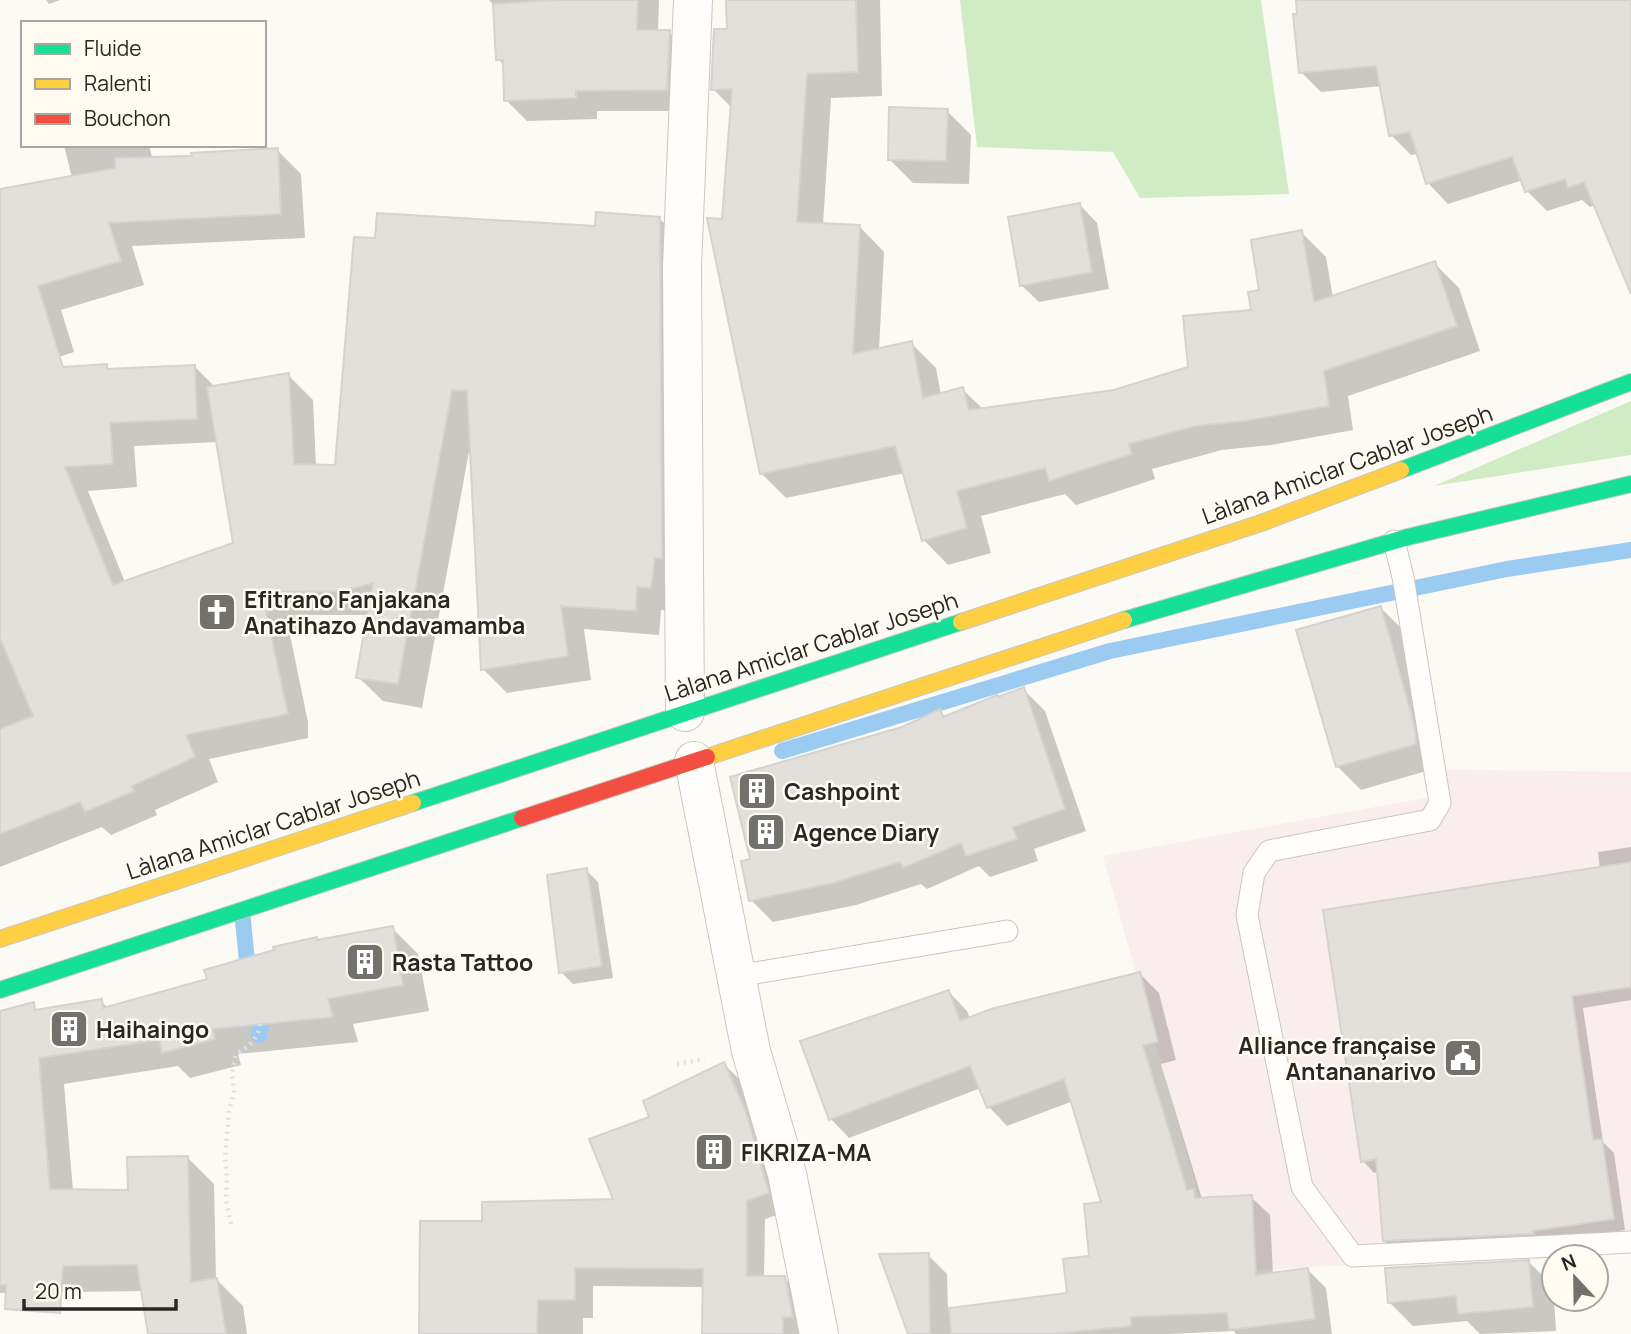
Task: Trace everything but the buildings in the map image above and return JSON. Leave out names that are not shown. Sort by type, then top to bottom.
[{"type":"main road","name":"Làlana Amiclar Cablar Joseph","points":[[0,939],[1261,523],[1631,382]]},
{"type":"main road","points":[[0,990],[962,671],[1274,574],[1394,541],[1631,484]]},
{"type":"street","points":[[685,712],[682,267],[693,0]]},
{"type":"street","points":[[694,761],[751,1051],[787,1174],[819,1334]]},
{"type":"lane","points":[[1394,541],[1403,577],[1440,803],[1430,820],[1269,851],[1254,873],[1247,915],[1302,1188],[1353,1256],[1631,1242]]},
{"type":"lane","points":[[737,976],[1007,931]]},
{"type":"path","points":[[231,1224],[226,1200],[228,1178],[225,1158],[229,1111],[234,1093],[232,1073],[236,1054],[248,1049],[258,1034],[262,1017],[244,947]]},
{"type":"shaded area","points":[[1430,769],[1631,772],[1631,1249],[1610,1250],[1610,1243],[1540,1243],[1540,1254],[1220,1272],[1103,856],[1436,796]]},
{"type":"green space","points":[[960,0],[1261,0],[1289,194],[1140,198],[1113,152],[977,147]]},
{"type":"green space","points":[[1631,401],[1631,455],[1434,486]]},
{"type":"waterway","points":[[782,751],[1110,651],[1507,569],[1631,550]]},
{"type":"waterway","points":[[242,911],[247,961],[253,979]]},
{"type":"waterway","points":[[259,1035],[263,1016],[260,1004]]},
{"type":"traffic: fast","points":[[1401,470],[1631,382]]},
{"type":"traffic: fast","points":[[1124,620],[1408,537],[1631,484]]},
{"type":"traffic: fast","points":[[413,803],[961,622]]},
{"type":"traffic: fast","points":[[0,990],[522,818]]},
{"type":"traffic: slow","points":[[961,622],[1261,523],[1401,470]]},
{"type":"traffic: slow","points":[[707,757],[1124,620]]},
{"type":"traffic: slow","points":[[0,939],[413,803]]},
{"type":"traffic: jam","points":[[522,818],[707,757]]},
{"type":"place","name":"Efitrano Fanjakana Anatihazo Andavamamba","points":[[217,612]]},
{"type":"place","name":"Cashpoint","points":[[757,791]]},
{"type":"place","name":"Agence Diary","points":[[766,832]]},
{"type":"place","name":"Rasta Tattoo","points":[[365,962]]},
{"type":"place","name":"Haihaingo","points":[[69,1029]]},
{"type":"place","name":"Alliance française Antananarivo","points":[[1463,1058]]},
{"type":"place","name":"FIKRIZA-MA","points":[[714,1152]]}]
